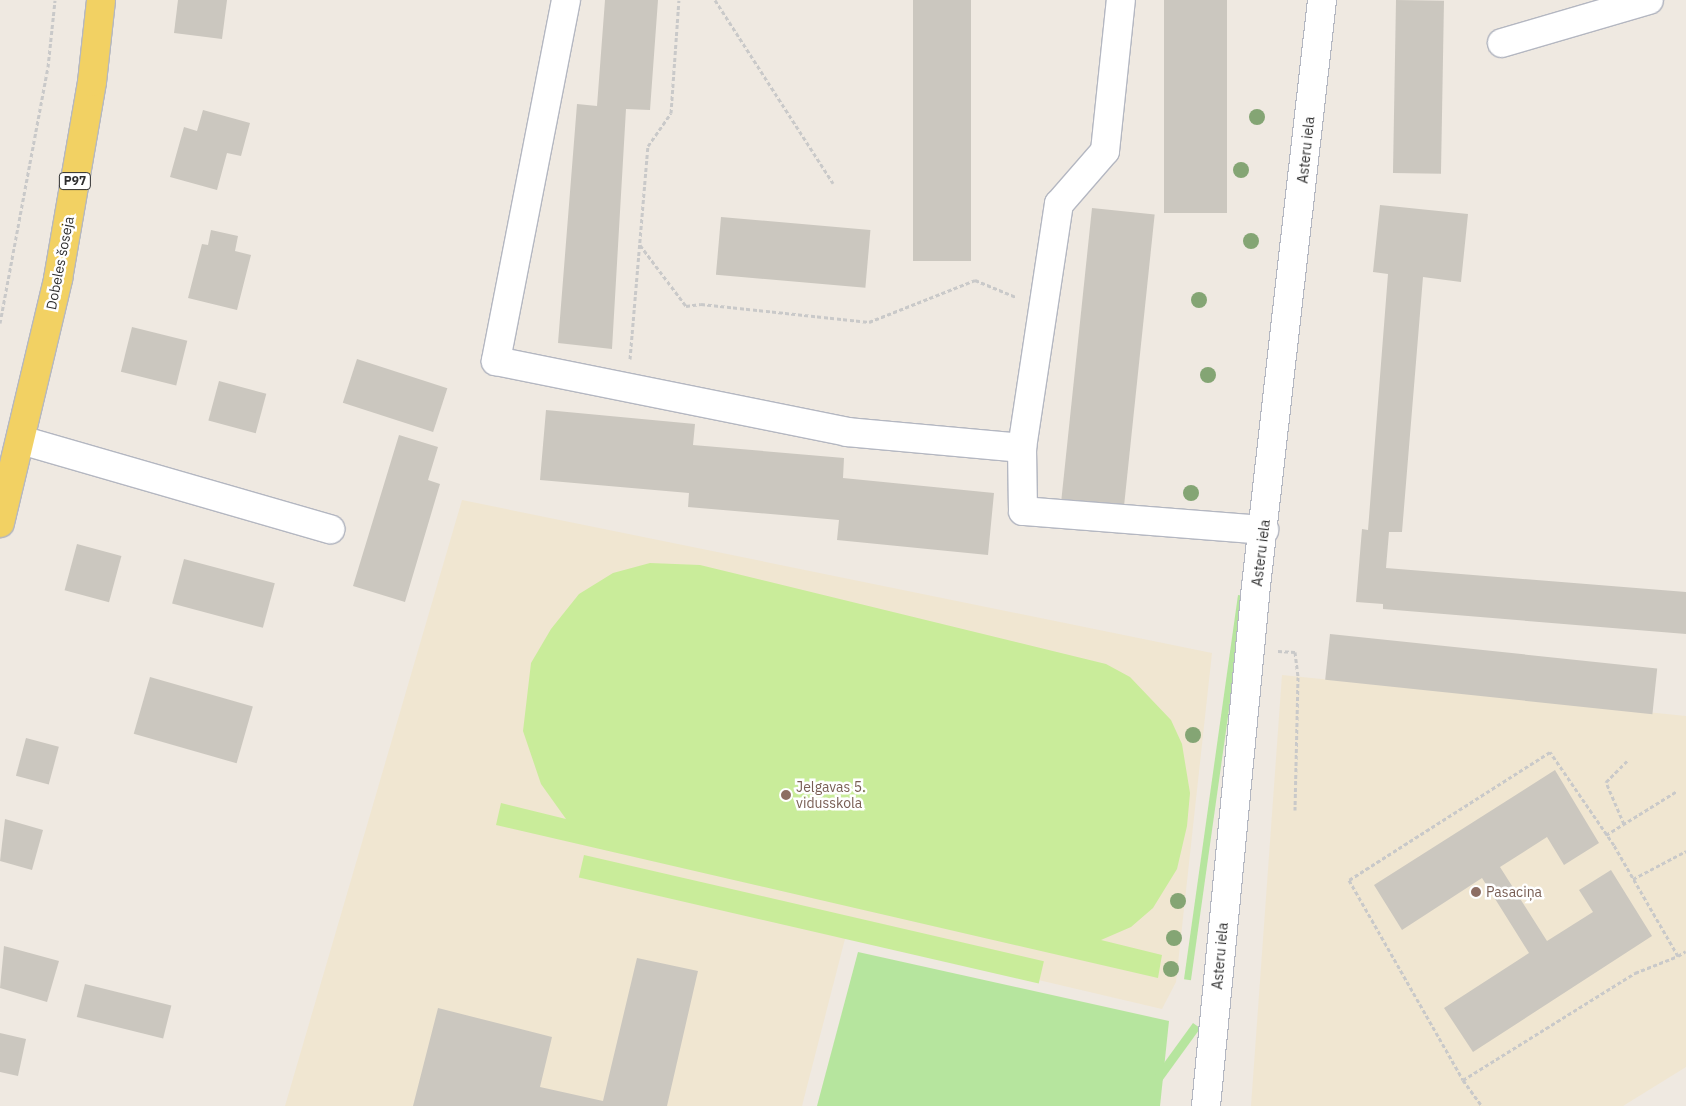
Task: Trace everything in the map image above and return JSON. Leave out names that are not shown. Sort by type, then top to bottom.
[{"type":"main road","name":"Dobeles šoseja","points":[[0,523],[58,279],[92,82],[101,0]]},
{"type":"street","points":[[566,0],[496,360],[847,432],[1022,448]]},
{"type":"street","points":[[1121,0],[1105,151],[1060,204],[1022,448],[1023,512],[1264,530]]},
{"type":"street","name":"Asteru iela","points":[[1206,1106],[1250,649],[1322,0]]},
{"type":"street","points":[[1502,43],[1649,0]]},
{"type":"street","points":[[21,440],[330,529]]},
{"type":"path","points":[[0,323],[48,67],[55,0]]},
{"type":"path","points":[[627,387],[648,146],[671,113],[678,0]]},
{"type":"path","points":[[715,0],[833,183]]},
{"type":"path","points":[[640,245],[686,306],[701,304],[869,322],[975,280],[1044,309]]},
{"type":"path","points":[[1250,649],[1295,652],[1298,677],[1295,810]]},
{"type":"path","points":[[1482,1106],[1463,1080],[1348,880],[1550,752],[1634,879],[1678,956]]},
{"type":"path","points":[[1624,824],[1606,782],[1627,761]]},
{"type":"path","points":[[1606,835],[1678,791]]},
{"type":"path","points":[[1634,879],[1686,851]]},
{"type":"path","points":[[1463,1080],[1635,973],[1686,951]]},
{"type":"shaded area","name":"Jelgavas 5. vidusskola","points":[[462,500],[1212,653],[1176,982],[1162,1009],[846,935],[802,1106],[285,1106]]},
{"type":"shaded area","name":"Pasaciņa","points":[[1282,675],[1686,716],[1686,1067],[1623,1106],[1251,1106]]},
{"type":"green space","points":[[650,563],[700,565],[1106,664],[1130,677],[1171,720],[1182,744],[1190,793],[1187,826],[1177,869],[1153,908],[1131,927],[1101,940],[1162,955],[1158,978],[496,825],[501,803],[566,819],[541,784],[523,731],[531,663],[551,629],[579,594],[613,573]]},
{"type":"green space","points":[[1238,595],[1245,596],[1191,980],[1184,979]]},
{"type":"green space","points":[[584,855],[1044,961],[1039,984],[579,877]]},
{"type":"green space","points":[[858,952],[1169,1021],[1160,1106],[817,1106]]},
{"type":"green space","points":[[1193,1023],[1200,1028],[1151,1095],[1144,1090]]},
{"type":"building","points":[[178,0],[227,0],[222,39],[174,33]]},
{"type":"building","points":[[605,0],[658,0],[650,110],[626,109],[612,349],[558,343],[577,104],[597,106]]},
{"type":"building","points":[[913,0],[971,0],[971,261],[913,261]]},
{"type":"building","points":[[1164,0],[1227,0],[1227,213],[1164,213]]},
{"type":"building","points":[[1396,0],[1444,1],[1441,174],[1393,173]]},
{"type":"building","points":[[203,110],[250,123],[241,156],[227,153],[217,190],[170,177],[184,127],[197,131]]},
{"type":"building","points":[[1380,205],[1468,214],[1461,282],[1423,277],[1402,532],[1389,532],[1386,568],[1686,592],[1686,634],[1383,609],[1383,604],[1356,602],[1362,529],[1368,530],[1388,274],[1373,272]]},
{"type":"building","points":[[1092,208],[1155,215],[1124,508],[1061,501]]},
{"type":"building","points":[[721,217],[870,230],[865,288],[716,275]]},
{"type":"building","points":[[211,230],[238,236],[235,251],[251,255],[237,310],[188,298],[202,244],[208,245]]},
{"type":"building","points":[[132,327],[187,341],[176,385],[121,372]]},
{"type":"building","points":[[357,359],[447,388],[433,432],[343,403]]},
{"type":"building","points":[[219,381],[266,394],[256,433],[208,421]]},
{"type":"building","points":[[546,410],[695,424],[693,445],[844,458],[843,478],[994,493],[988,555],[837,540],[839,520],[688,507],[689,493],[540,480]]},
{"type":"building","points":[[399,435],[438,447],[428,480],[440,484],[405,602],[353,586]]},
{"type":"building","points":[[77,544],[121,556],[109,602],[65,590]]},
{"type":"building","points":[[184,559],[275,583],[263,628],[172,603]]},
{"type":"building","points":[[1330,634],[1657,668],[1652,714],[1325,680]]},
{"type":"building","points":[[150,677],[253,706],[237,763],[134,734]]},
{"type":"building","points":[[26,738],[59,747],[49,784],[16,776]]},
{"type":"building","points":[[1555,770],[1599,843],[1564,865],[1547,837],[1500,867],[1547,941],[1593,912],[1579,890],[1611,870],[1652,936],[1473,1052],[1444,1008],[1529,953],[1482,878],[1402,930],[1374,885]]},
{"type":"building","points":[[5,819],[43,830],[32,870],[0,861]]},
{"type":"building","points":[[4,946],[59,961],[47,1002],[0,988]]},
{"type":"building","points":[[637,958],[698,971],[667,1106],[413,1106],[438,1008],[552,1037],[540,1087],[603,1101]]},
{"type":"building","points":[[85,984],[171,1006],[163,1039],[77,1017]]},
{"type":"building","points":[[0,1033],[26,1039],[18,1076],[0,1072]]},
{"type":"place","name":"Jelgavas 5. vidusskola","points":[[786,795]]},
{"type":"place","name":"Pasaciņa","points":[[1476,892]]}]
